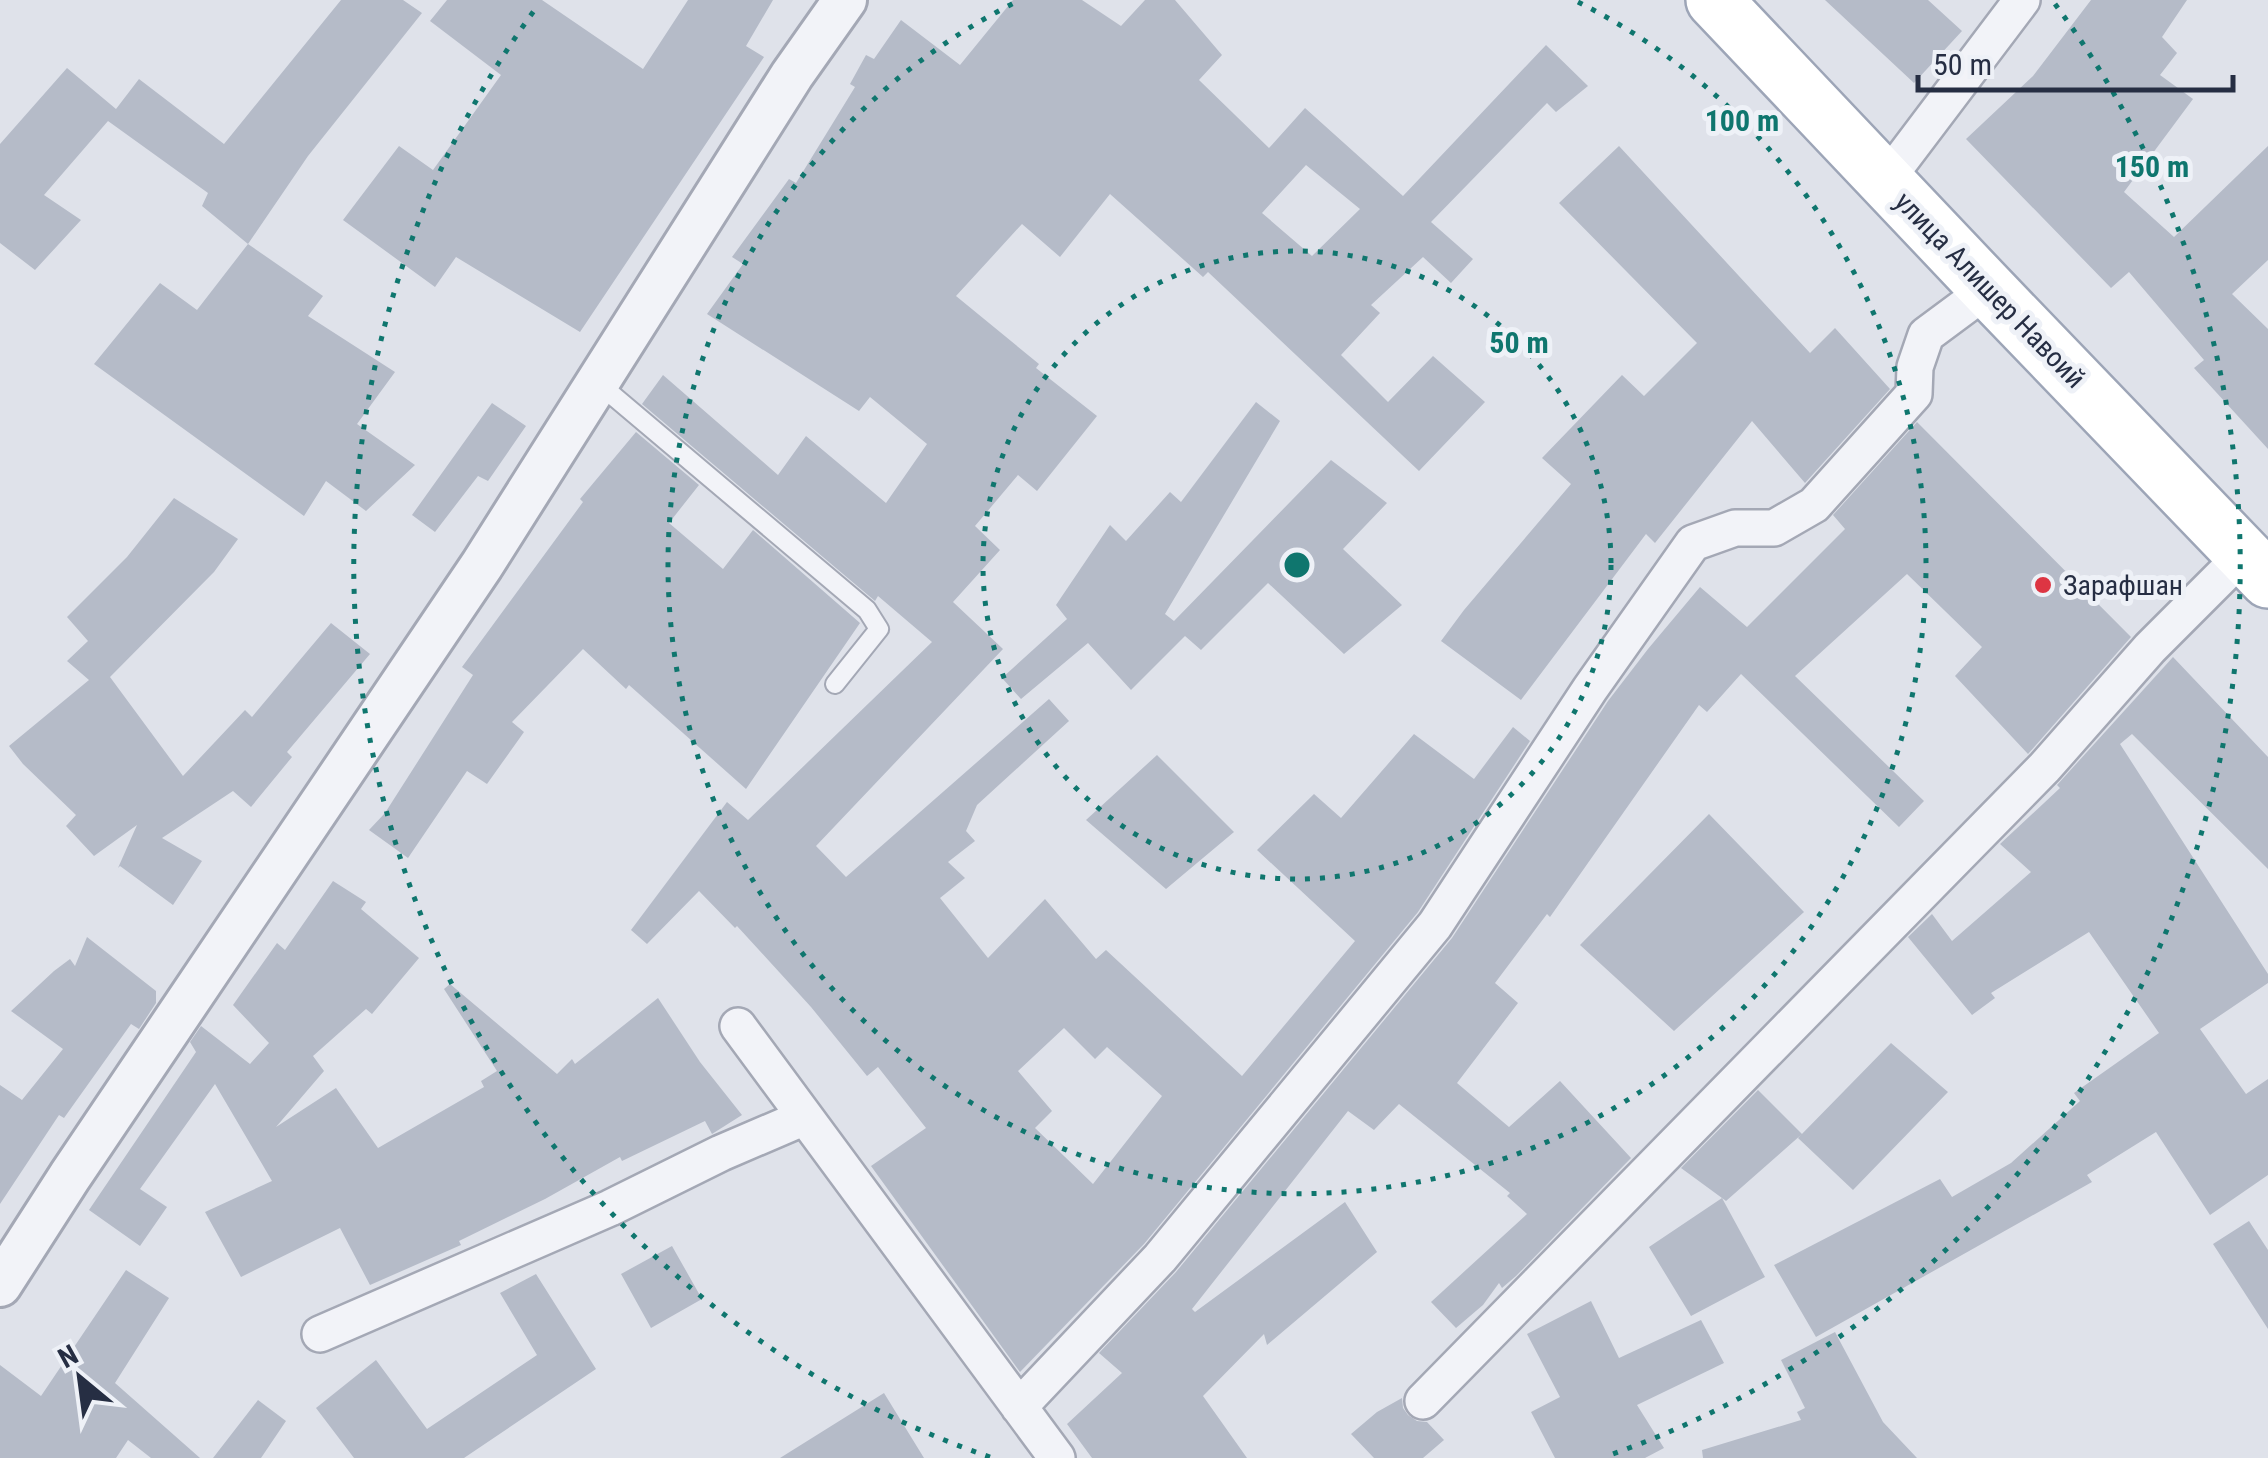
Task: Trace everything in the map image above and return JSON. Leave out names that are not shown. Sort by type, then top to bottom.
[{"type":"main road","name":"улица Алишер Навоий","points":[[1714,0],[2256,567]]},
{"type":"street","points":[[0,1285],[482,565],[792,75],[845,0]]},
{"type":"street","points":[[1886,180],[2022,0]]},
{"type":"street","points":[[1018,1406],[1160,1258],[1435,925],[1590,689],[1693,542],[1735,528],[1774,528],[1814,505],[1914,394],[1916,367],[1926,335],[1988,289]]},
{"type":"street","points":[[1422,1401],[2045,767],[2150,648],[2256,567]]},
{"type":"street","points":[[738,1026],[1057,1458]]},
{"type":"street","points":[[320,1334],[610,1208],[805,1117]]},
{"type":"lane","points":[[598,383],[867,610],[879,629],[836,684]]},
{"type":"building","points":[[341,0],[403,0],[422,13],[308,156],[248,244],[202,206],[208,193],[108,121],[44,195],[81,220],[35,270],[0,243],[0,144],[67,68],[116,109],[139,79],[224,144]]},
{"type":"building","points":[[447,0],[542,0],[643,69],[688,0],[773,0],[746,46],[764,57],[580,332],[456,257],[435,287],[343,220],[399,146],[433,170],[501,75],[430,21]]},
{"type":"building","points":[[1013,0],[1082,0],[1121,26],[1145,0],[1175,0],[1222,55],[1199,80],[1269,148],[1305,108],[1403,196],[1546,45],[1588,86],[1556,112],[1547,103],[1431,222],[1473,259],[1451,283],[1423,257],[1371,305],[1380,313],[1341,355],[1388,402],[1433,356],[1485,402],[1419,471],[1208,272],[1203,277],[1110,194],[1060,257],[1022,224],[956,296],[1097,416],[1037,491],[1018,475],[975,526],[1000,550],[953,602],[1003,649],[816,846],[846,877],[1049,699],[1069,721],[977,805],[966,831],[975,841],[948,862],[965,878],[940,898],[988,958],[1045,899],[1096,959],[1106,950],[1242,1076],[1355,941],[1257,850],[1314,794],[1341,818],[1414,734],[1474,779],[1513,727],[1530,741],[1418,912],[1144,1244],[1020,1372],[871,1166],[926,1128],[878,1067],[867,1076],[811,1007],[737,926],[699,891],[647,944],[631,930],[727,802],[748,820],[932,642],[878,596],[875,601],[642,404],[663,375],[778,475],[806,436],[886,503],[927,444],[870,397],[859,411],[707,314],[743,264],[732,257],[789,179],[796,183],[855,87],[850,84],[866,55],[874,59],[901,20],[960,65]],"holes":[[[1306,165],[1360,209],[1312,256],[1262,213]],[[1064,1028],[1095,1059],[1107,1047],[1162,1096],[1093,1184],[1035,1128],[1052,1111],[1018,1071]]]},
{"type":"building","points":[[1825,0],[1928,0],[1962,31],[1914,83]]},
{"type":"building","points":[[2091,0],[2187,0],[2162,37],[2177,53],[2160,75],[2193,99],[2124,192],[2174,237],[2268,146],[2268,260],[2232,294],[2268,329],[2268,449],[2194,368],[2204,360],[2129,272],[2111,288],[1966,139],[2033,76]]},
{"type":"building","points":[[1619,146],[1810,353],[1835,328],[1890,389],[1805,483],[1752,421],[1655,543],[1646,534],[1521,700],[1441,641],[1571,484],[1542,458],[1622,375],[1644,396],[1697,343],[1559,203]]},
{"type":"building","points":[[248,244],[323,296],[308,316],[395,372],[357,424],[415,465],[366,511],[326,481],[304,516],[94,364],[160,283],[197,310]]},
{"type":"building","points":[[1256,402],[1280,421],[1165,614],[1174,621],[1331,460],[1387,503],[1343,549],[1402,605],[1344,654],[1268,583],[1201,650],[1185,636],[1131,690],[1088,643],[1021,699],[1002,678],[1067,619],[1056,605],[1110,525],[1126,541],[1170,492],[1181,502]]},
{"type":"building","points":[[492,403],[526,426],[488,481],[478,476],[435,532],[412,515]]},
{"type":"building","points":[[1917,422],[2131,637],[2028,754],[1955,676],[1982,647],[1907,574],[1795,676],[1924,801],[1899,827],[1741,674],[1707,712],[1699,705],[1550,917],[1547,914],[1495,983],[1518,1003],[1457,1083],[1509,1127],[1560,1081],[1631,1158],[1516,1276],[1502,1288],[1499,1283],[1483,1305],[1456,1328],[1431,1302],[1527,1214],[1507,1196],[1510,1193],[1399,1104],[1374,1130],[1348,1111],[1192,1309],[1195,1312],[1345,1202],[1377,1252],[1267,1345],[1264,1334],[1203,1396],[1247,1458],[1092,1458],[1067,1424],[1122,1373],[1099,1353],[1176,1272],[1452,938],[1608,701],[1648,649],[1700,587],[1747,627],[1845,529],[1833,515]]},
{"type":"building","points":[[636,432],[699,485],[669,523],[723,569],[753,530],[860,623],[746,789],[583,649],[512,722],[524,732],[487,784],[467,771],[408,858],[369,830],[385,813],[473,675],[462,667],[583,502],[580,499]]},
{"type":"building","points":[[174,498],[238,539],[214,572],[110,677],[183,776],[245,710],[252,717],[331,623],[370,654],[287,752],[292,757],[251,807],[233,791],[162,838],[202,861],[173,905],[118,868],[137,825],[94,856],[66,826],[76,815],[9,746],[89,680],[67,661],[88,641],[67,617],[127,557]]},
{"type":"building","points":[[2173,657],[2268,757],[2268,869],[2132,734],[2120,744],[2268,974],[2268,983],[2200,1029],[2246,1094],[2268,1079],[2268,1175],[2210,1215],[2156,1132],[2087,1175],[2092,1182],[1816,1337],[1774,1265],[1940,1179],[1952,1197],[2011,1163],[2080,1101],[2074,1093],[2159,1033],[2089,932],[1991,993],[1995,998],[1972,1015],[1908,937],[1932,914],[1952,941],[2031,872],[2000,844],[2060,788],[2057,785]]},
{"type":"building","points":[[1157,755],[1234,832],[1166,889],[1086,820]]},
{"type":"building","points":[[1709,814],[1804,912],[1674,1031],[1580,945]]},
{"type":"building","points":[[333,881],[366,902],[361,909],[419,958],[372,1014],[366,1009],[313,1056],[324,1071],[276,1127],[336,1088],[378,1148],[484,1087],[481,1081],[497,1071],[444,989],[450,984],[557,1074],[658,998],[700,1062],[742,1115],[712,1134],[705,1121],[622,1161],[620,1157],[459,1241],[461,1245],[370,1285],[340,1228],[241,1277],[205,1212],[272,1181],[215,1084],[140,1189],[167,1207],[140,1246],[89,1210],[196,1052],[190,1042],[201,1026],[250,1064],[269,1043],[233,1005],[277,943],[285,950]]},
{"type":"building","points":[[87,937],[156,991],[156,1003],[139,1029],[131,1024],[64,1118],[59,1115],[0,1204],[0,1085],[22,1100],[63,1049],[11,1011],[70,959],[75,966]]},
{"type":"building","points":[[1891,1043],[1948,1092],[1853,1190],[1798,1138]]},
{"type":"building","points":[[1758,1090],[1802,1134],[1726,1201],[1681,1168]]},
{"type":"building","points":[[1722,1198],[1765,1277],[1691,1316],[1649,1247]]},
{"type":"building","points":[[2249,1221],[2268,1250],[2268,1329],[2213,1244]]},
{"type":"building","points":[[672,1246],[702,1299],[651,1328],[621,1274]]},
{"type":"building","points":[[126,1270],[169,1298],[115,1383],[200,1458],[151,1458],[128,1440],[116,1458],[0,1458],[0,1365],[41,1396]]},
{"type":"building","points":[[536,1274],[596,1369],[464,1458],[354,1458],[316,1408],[376,1360],[427,1429],[537,1355],[500,1293]]},
{"type":"building","points":[[1591,1301],[1619,1358],[1701,1320],[1724,1363],[1637,1405],[1664,1448],[1645,1458],[1555,1458],[1531,1412],[1560,1397],[1527,1334]]},
{"type":"building","points":[[1835,1332],[1883,1422],[1917,1458],[1703,1458],[1702,1450],[1801,1420],[1797,1412],[1805,1408],[1781,1360]]},
{"type":"building","points":[[884,1393],[924,1458],[780,1458]]},
{"type":"building","points":[[1402,1398],[1408,1415],[1427,1422],[1444,1440],[1423,1458],[1374,1458],[1351,1434]]},
{"type":"building","points":[[258,1400],[286,1421],[261,1458],[213,1458]]},
{"type":"place","name":"Зарафшан","points":[[2043,585]]}]
